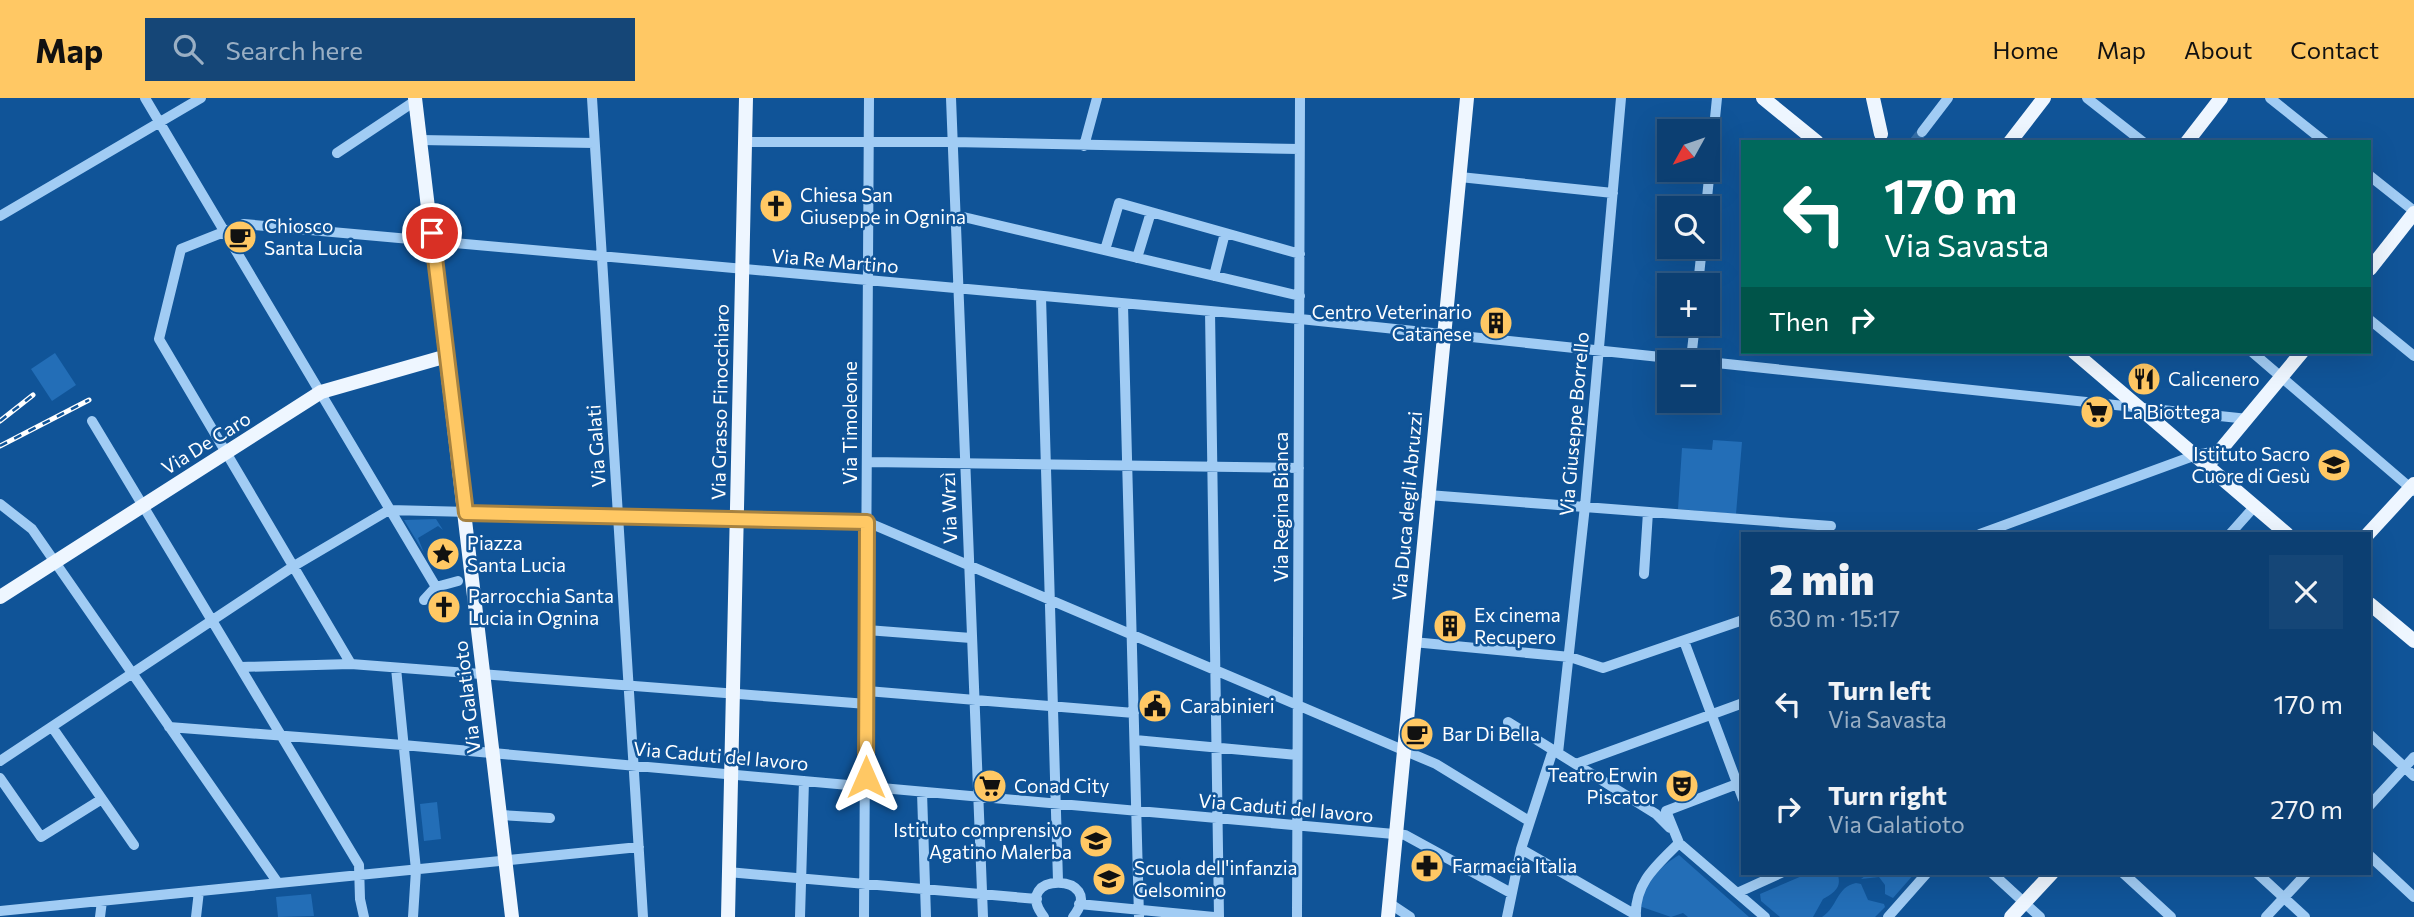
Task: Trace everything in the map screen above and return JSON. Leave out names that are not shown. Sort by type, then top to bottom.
[{"type":"main road","name":"Via Grasso Finocchiaro","points":[[728,917],[746,98]]},
{"type":"main road","name":"Via Duca degli Abruzzi","points":[[1388,910],[1467,98]]},
{"type":"main road","points":[[1754,98],[1768,103],[1814,140]]},
{"type":"main road","points":[[1872,98],[1881,136]]},
{"type":"main road","points":[[2012,140],[2044,98]]},
{"type":"main road","points":[[2189,140],[2221,98]]},
{"type":"main road","name":"Via Galatioto","points":[[415,100],[512,917]]},
{"type":"main road","points":[[2371,267],[2414,212]]},
{"type":"main road","points":[[2076,354],[2118,398],[2145,410],[2285,532]]},
{"type":"main road","points":[[2212,469],[2222,450],[2300,354]]},
{"type":"main road","name":"Via De Caro","points":[[0,597],[321,392],[447,356]]},
{"type":"main road","points":[[2370,532],[2413,487]]},
{"type":"main road","points":[[2371,605],[2414,641]]},
{"type":"main road","points":[[2011,917],[2050,875]]},
{"type":"street","points":[[145,98],[436,587]]},
{"type":"street","points":[[0,216],[201,98]]},
{"type":"street","name":"Via Galati","points":[[592,98],[643,917]]},
{"type":"street","name":"Via Timoleone","points":[[864,917],[869,98]]},
{"type":"street","name":"Via Wrzì","points":[[951,98],[983,917]]},
{"type":"street","points":[[1084,146],[1097,98]]},
{"type":"street","name":"Via Regina Bianca","points":[[1297,917],[1300,98]]},
{"type":"street","name":"Via Giuseppe Borrello","points":[[1507,917],[1529,821],[1555,751],[1570,657],[1621,98]]},
{"type":"street","points":[[1707,196],[1717,98]]},
{"type":"street","points":[[1922,132],[1948,98]]},
{"type":"street","points":[[2087,98],[2140,140]]},
{"type":"street","points":[[2270,98],[2322,140]]},
{"type":"street","points":[[337,153],[415,100]]},
{"type":"street","points":[[420,140],[594,143]]},
{"type":"street","points":[[745,142],[952,142],[1299,149]]},
{"type":"street","points":[[1460,177],[1613,192]]},
{"type":"street","points":[[2371,177],[2414,212]]},
{"type":"street","points":[[1105,250],[1119,203],[1300,254]]},
{"type":"street","points":[[1137,258],[1151,212]]},
{"type":"street","points":[[955,215],[1300,296]]},
{"type":"street","name":"Via Re Martino","points":[[227,453],[159,339],[181,249],[244,225],[1300,319],[1657,356]]},
{"type":"street","points":[[1214,276],[1225,233]]},
{"type":"street","points":[[1041,298],[1058,876]]},
{"type":"street","points":[[1124,305],[1138,913]]},
{"type":"street","points":[[1058,876],[1072,886],[1084,905],[1138,913],[1216,917],[1210,311]]},
{"type":"street","points":[[2371,321],[2414,356]]},
{"type":"street","points":[[2254,354],[2413,487]]},
{"type":"street","name":"Via Re Martino","points":[[1720,362],[2100,403],[2118,398]]},
{"type":"street","points":[[2145,410],[2248,419]]},
{"type":"street","points":[[92,421],[284,736],[359,865],[360,899],[364,917]]},
{"type":"street","points":[[1986,532],[2196,455],[2222,450]]},
{"type":"street","points":[[227,453],[351,664]]},
{"type":"street","points":[[868,462],[1299,468]]},
{"type":"street","points":[[1428,495],[1831,526]]},
{"type":"street","points":[[0,504],[32,529],[56,561],[278,883]]},
{"type":"street","points":[[2232,532],[2255,506]]},
{"type":"street","points":[[0,761],[295,566],[389,510],[737,521],[867,522],[969,568],[1436,764],[1529,821]]},
{"type":"street","points":[[1644,574],[1648,512]]},
{"type":"street","points":[[424,600],[436,587],[458,581]]},
{"type":"street","points":[[1413,642],[1570,657],[1603,668],[1741,621]]},
{"type":"street","points":[[867,630],[971,638]]},
{"type":"street","points":[[1684,641],[1741,794]]},
{"type":"street","points":[[241,667],[351,664],[867,704]]},
{"type":"street","points":[[396,668],[416,870],[413,917]]},
{"type":"street","points":[[867,691],[1134,713]]},
{"type":"street","points":[[1576,764],[1741,704]]},
{"type":"street","points":[[1508,722],[1656,814],[1677,838],[1765,917]]},
{"type":"street","points":[[51,727],[134,845]]},
{"type":"street","name":"Via Caduti del lavoro","points":[[169,727],[403,745],[1136,813],[1405,835],[1511,893]]},
{"type":"street","points":[[2371,736],[2414,776]]},
{"type":"street","points":[[1135,740],[1297,755]]},
{"type":"street","points":[[2371,804],[2414,757]]},
{"type":"street","points":[[0,778],[41,837],[102,799]]},
{"type":"street","points":[[800,917],[804,781]]},
{"type":"street","points":[[1677,838],[1666,811],[1737,784]]},
{"type":"street","points":[[922,792],[926,917]]},
{"type":"street","points":[[500,815],[550,818]]},
{"type":"street","points":[[1636,916],[1635,902],[1642,884],[1677,838]]},
{"type":"street","points":[[2,913],[639,847]]},
{"type":"street","points":[[1521,849],[1636,916]]},
{"type":"street","points":[[2371,857],[2414,897]]},
{"type":"street","points":[[728,873],[1033,899]]},
{"type":"street","points":[[1737,893],[1773,875]]},
{"type":"street","points":[[1897,914],[1926,875]]},
{"type":"street","points":[[1994,875],[2040,917]]},
{"type":"street","points":[[2125,875],[2171,917]]},
{"type":"street","points":[[2259,875],[2305,917]]},
{"type":"street","points":[[2266,917],[2305,875]]},
{"type":"street","points":[[1033,899],[1058,876]]},
{"type":"street","points":[[196,917],[199,891]]},
{"type":"street","points":[[1033,899],[1044,917]]},
{"type":"street","points":[[100,917],[102,901]]},
{"type":"street","points":[[1073,917],[1084,905]]},
{"type":"street","points":[[1388,910],[1410,917]]},
{"type":"shaded area","points":[[55,353],[76,385],[52,401],[31,369]]},
{"type":"shaded area","points":[[1713,440],[1742,442],[1736,514],[1678,509],[1682,448],[1712,450]]},
{"type":"shaded area","points":[[436,519],[443,530],[438,526],[418,538],[424,553],[404,520]]},
{"type":"shaded area","points":[[437,802],[441,839],[424,841],[420,804]]},
{"type":"shaded area","points":[[1679,855],[1749,917],[1688,917],[1683,913],[1671,917],[1639,906],[1653,876]]},
{"type":"shaded area","points":[[1804,875],[1838,875],[1839,878],[1836,889],[1823,899],[1813,917],[1780,917],[1761,901],[1760,894]]},
{"type":"shaded area","points":[[1866,875],[1913,875],[1893,898],[1885,894],[1885,885],[1879,877],[1861,879]]},
{"type":"shaded area","points":[[1856,883],[1861,884],[1868,900],[1884,904],[1885,907],[1875,917],[1822,917],[1844,889]]},
{"type":"shaded area","points":[[311,894],[314,916],[278,917],[276,897]]},
{"type":"tunnel","points":[[1916,140],[1922,132]]},
{"type":"railway","points":[[0,421],[33,395]]},
{"type":"railway","points":[[0,446],[89,400]]},
{"type":"place","name":"Chiesa San Giuseppe in Ognina","points":[[776,206]]},
{"type":"place","name":"Chiosco Santa Lucia","points":[[240,237]]},
{"type":"place","name":"Centro Veterinario Catanese","points":[[1496,323]]},
{"type":"place","name":"Calicenero","points":[[2144,379]]},
{"type":"place","name":"La Biottega","points":[[2097,412]]},
{"type":"place","name":"Istituto Sacro Cuore di Gesù","points":[[2334,465]]},
{"type":"place","name":"Piazza Santa Lucia","points":[[443,554]]},
{"type":"place","name":"Parrocchia Santa Lucia in Ognina","points":[[444,607]]},
{"type":"place","name":"Ex cinema Recupero","points":[[1450,626]]},
{"type":"place","name":"Carabinieri","points":[[1155,706]]},
{"type":"place","name":"Bar Di Bella","points":[[1417,734]]},
{"type":"place","name":"Conad City","points":[[990,786]]},
{"type":"place","name":"Teatro Erwin Piscator","points":[[1682,786]]},
{"type":"place","name":"Istituto comprensivo Agatino Malerba","points":[[1096,841]]},
{"type":"place","name":"Farmacia Italia","points":[[1427,866]]},
{"type":"place","name":"Scuola dell'infanzia Gelsomino","points":[[1109,879]]},
{"type":"route","points":[[432,233],[466,513],[867,522],[866,777]]}]
